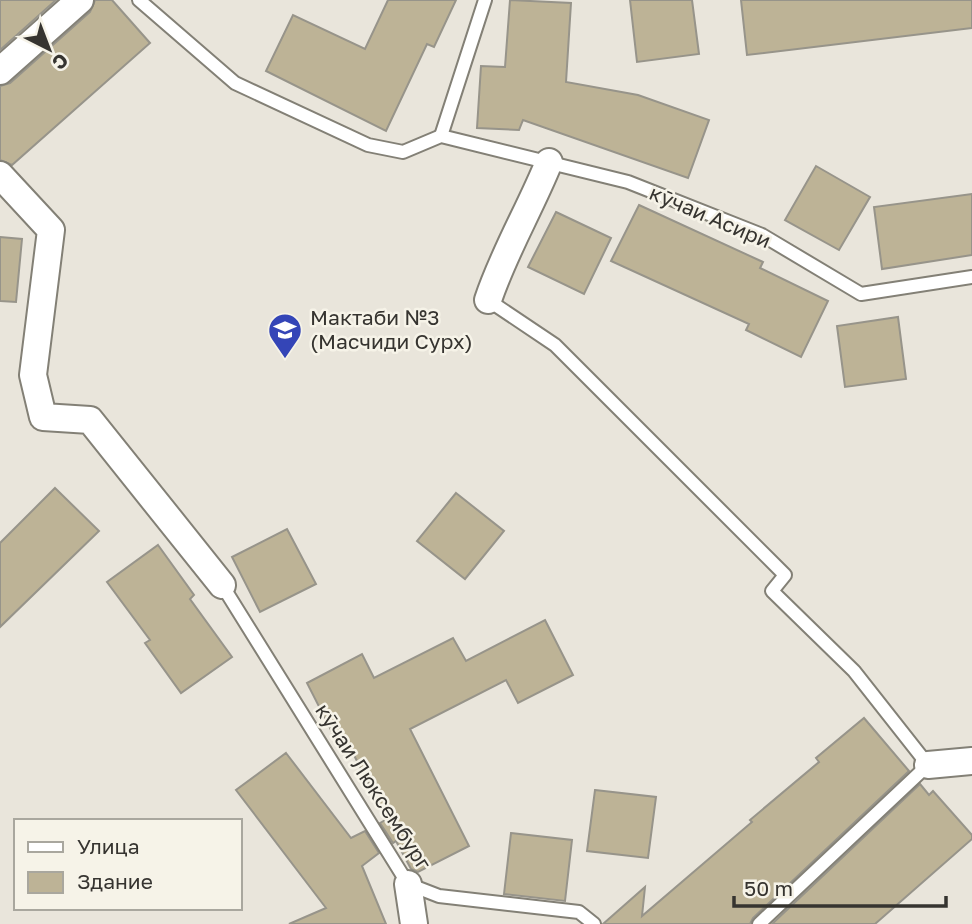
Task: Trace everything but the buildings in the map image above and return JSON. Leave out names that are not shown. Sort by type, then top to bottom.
[{"type":"street","points":[[0,71],[79,0]]},
{"type":"street","points":[[488,300],[499,267],[534,199],[549,162]]},
{"type":"street","points":[[0,176],[44,221],[33,375],[43,417],[90,420],[222,585]]},
{"type":"street","points":[[928,765],[972,761]]},
{"type":"street","points":[[408,884],[414,924]]},
{"type":"lane","points":[[139,0],[235,83],[368,145],[403,152],[441,136],[485,0]]},
{"type":"lane","name":"кӯчаи Асири","points":[[441,136],[628,182],[762,236],[861,294],[972,277]]},
{"type":"lane","points":[[488,300],[555,345],[785,575],[772,590],[853,671],[928,765],[759,924]]},
{"type":"lane","name":"кӯчаи Люксембург","points":[[222,585],[408,884],[439,897],[579,912],[594,924]]},
{"type":"place","name":"Мактаби №3 (Масчиди Сурх)","points":[[285,360]]}]
